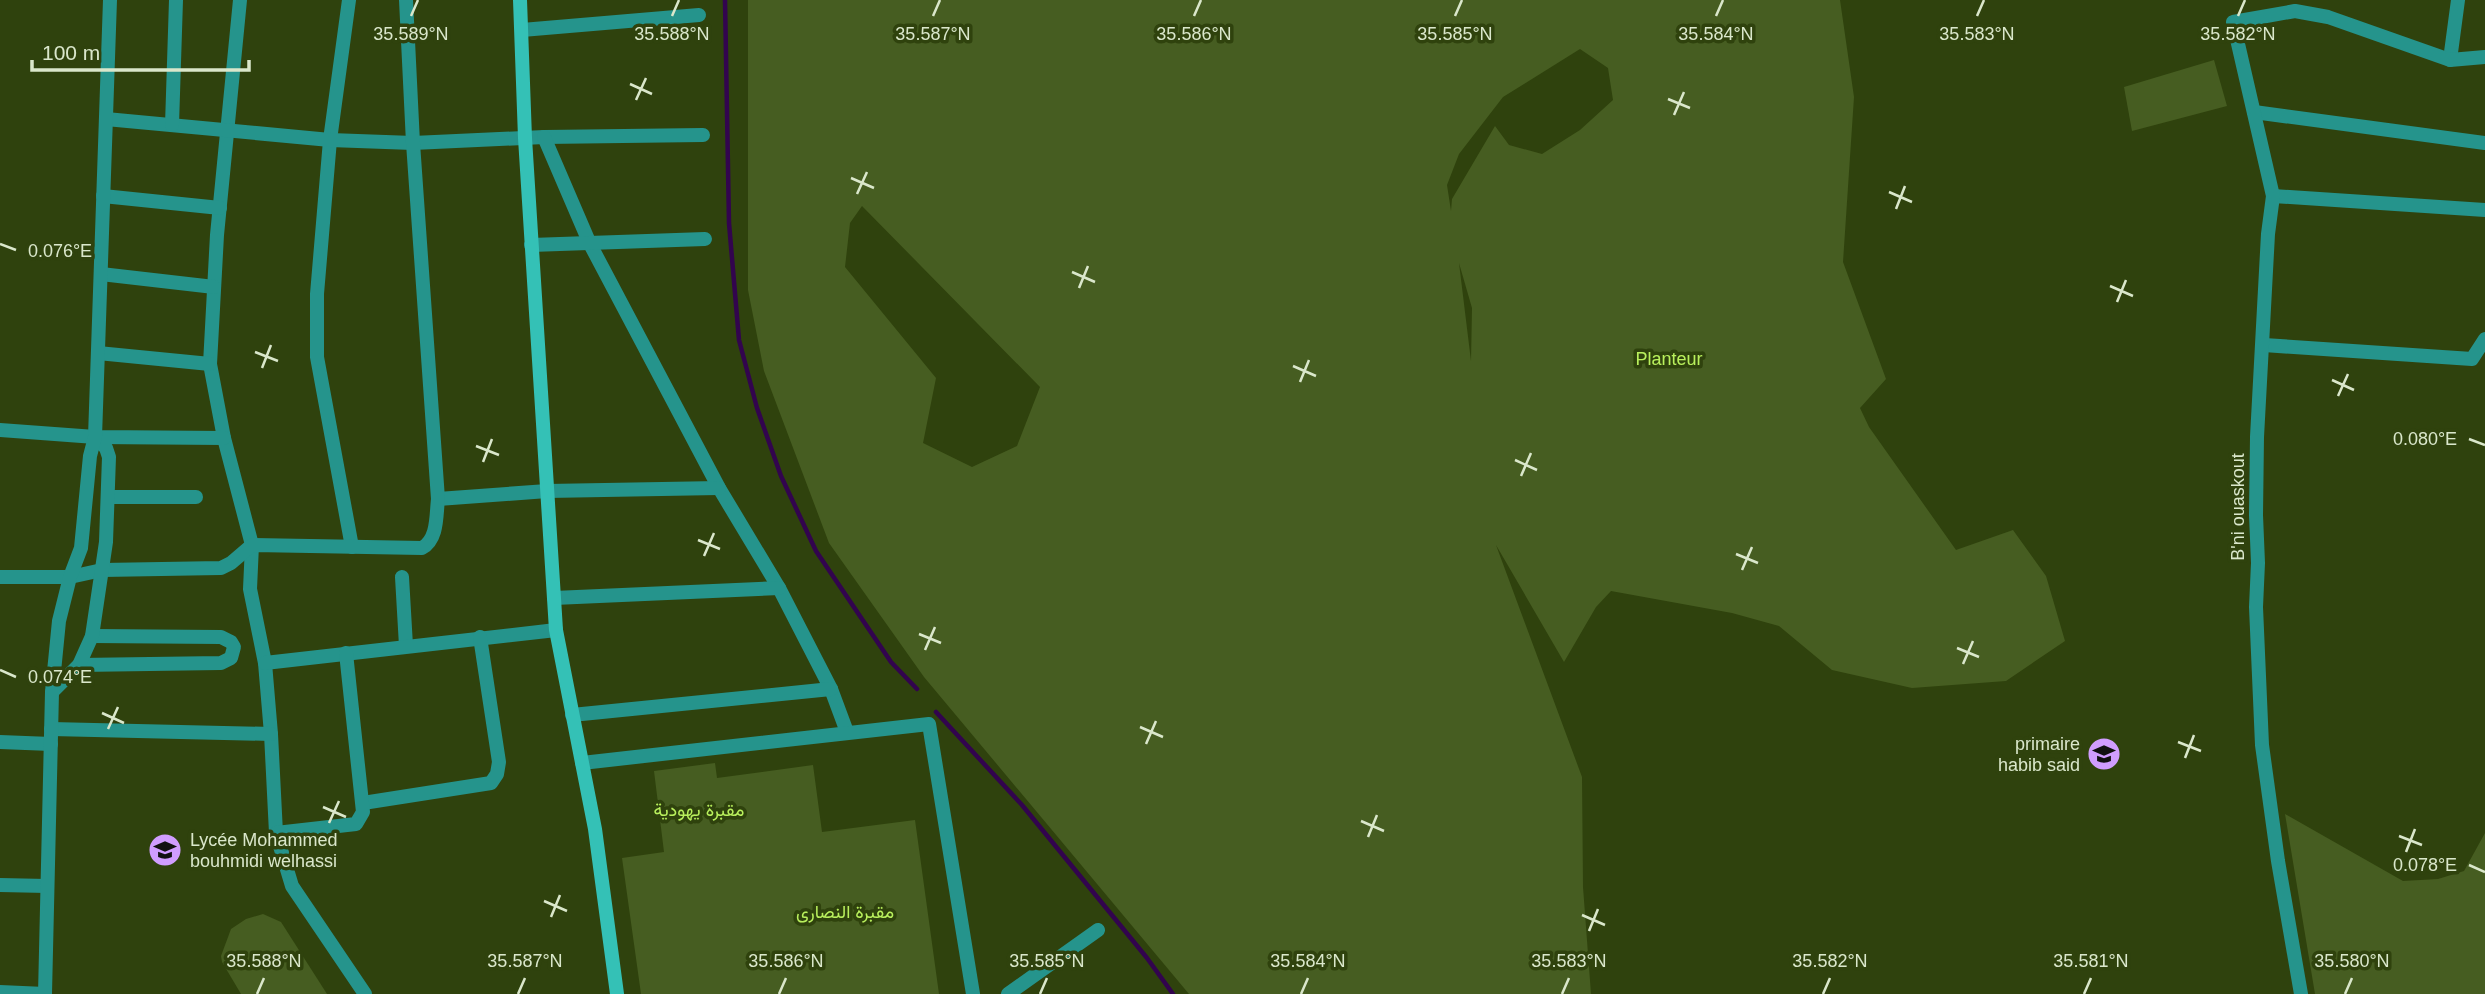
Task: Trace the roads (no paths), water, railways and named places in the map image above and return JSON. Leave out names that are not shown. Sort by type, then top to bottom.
[{"type":"street","points":[[0,992],[45,994],[52,692],[59,621],[83,540],[90,456],[95,437],[110,0]]},
{"type":"street","points":[[172,125],[176,0]]},
{"type":"street","points":[[240,0],[220,208],[210,364],[224,438],[252,545],[250,589],[265,663],[276,833],[292,886],[365,994]]},
{"type":"street","points":[[349,0],[330,140],[317,294],[317,357],[352,547]]},
{"type":"street","points":[[0,577],[70,578],[102,570],[221,568],[252,545],[422,548],[428,544],[433,536],[438,499],[413,143],[406,0]]},
{"type":"street","points":[[520,0],[531,245],[556,630],[597,841],[613,993]]},
{"type":"street","points":[[2458,0],[2450,60],[2485,57]]},
{"type":"street","name":"B'ni ouaskout","points":[[2301,994],[2262,744],[2256,607],[2258,437],[2268,234],[2273,197],[2233,22],[2295,11],[2328,18],[2450,60]]},
{"type":"street","points":[[522,30],[699,15]]},
{"type":"street","points":[[2253,112],[2485,143]]},
{"type":"street","points":[[106,119],[330,140],[413,143],[544,136],[703,135]]},
{"type":"street","points":[[544,136],[590,244],[719,488],[779,588],[831,689],[847,732]]},
{"type":"street","points":[[103,196],[220,208]]},
{"type":"street","points":[[2273,197],[2485,210]]},
{"type":"street","points":[[531,245],[705,239]]},
{"type":"street","points":[[101,274],[214,287]]},
{"type":"street","points":[[2263,345],[2479,359],[2485,339]]},
{"type":"street","points":[[98,354],[210,364]]},
{"type":"street","points":[[0,430],[95,437],[224,438]]},
{"type":"street","points":[[52,692],[79,665],[92,636],[106,542],[108,497],[108,452],[95,437]]},
{"type":"street","points":[[438,499],[547,491],[719,488]]},
{"type":"street","points":[[108,497],[196,497]]},
{"type":"street","points":[[402,577],[406,646]]},
{"type":"street","points":[[554,598],[779,588]]},
{"type":"street","points":[[265,663],[556,630]]},
{"type":"street","points":[[79,665],[221,663],[231,658],[233,653],[231,642],[221,637],[92,636]]},
{"type":"street","points":[[363,803],[491,783],[497,775],[499,762],[480,637]]},
{"type":"street","points":[[276,833],[356,824],[363,812],[346,653]]},
{"type":"street","points":[[572,715],[831,689]]},
{"type":"street","points":[[582,763],[929,724],[973,994]]},
{"type":"street","points":[[0,742],[51,736],[271,734]]},
{"type":"street","points":[[0,885],[47,886]]},
{"type":"street","points":[[1008,994],[1098,930]]},
{"type":"waterway","points":[[725,0],[729,223],[739,340],[757,408],[781,476],[816,551],[891,662],[917,689]]},
{"type":"waterway","points":[[936,712],[1022,805],[1147,958],[1173,994]]},
{"type":"place","name":"primaire habib said","points":[[2104,754]]},
{"type":"place","name":"Lycée Mohammed bouhmidi welhassi","points":[[165,850]]},
{"type":"park label","name":"Planteur","points":[[1669,359]]},
{"type":"park label","name":"مقبرة يهودية","points":[[699,810]]},
{"type":"park label","name":"مقبرة النصارى","points":[[845,912]]}]
